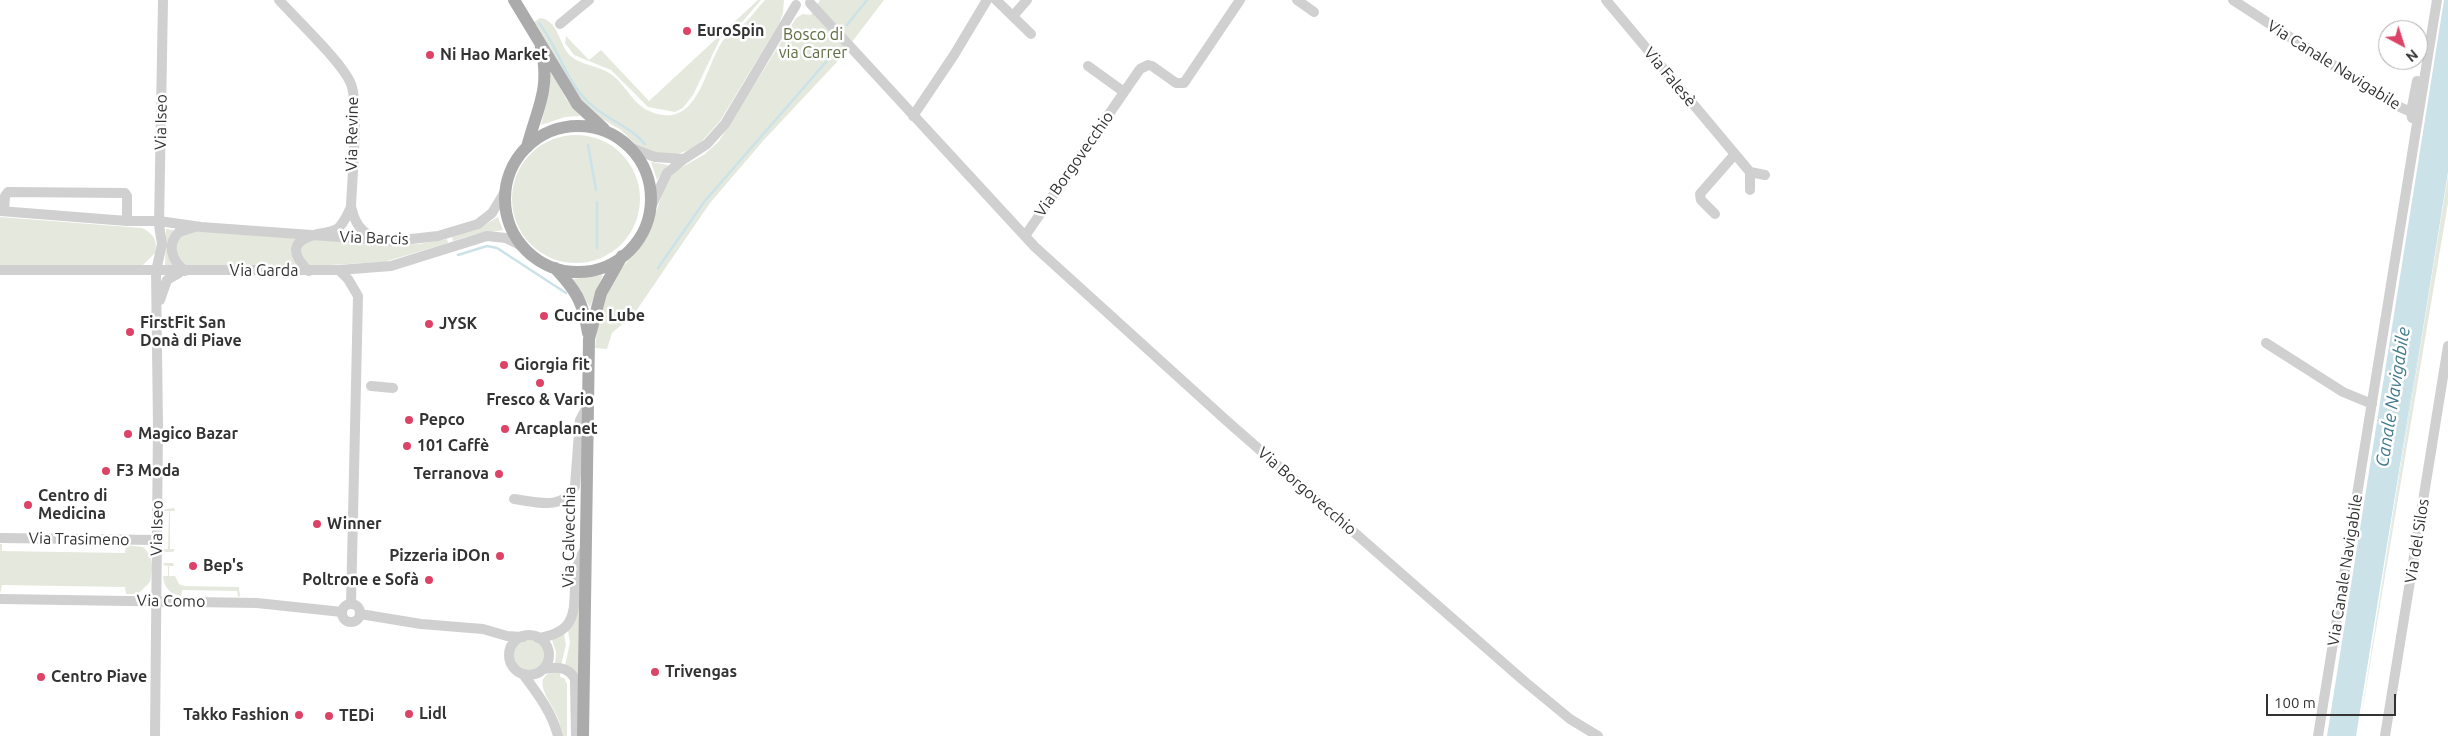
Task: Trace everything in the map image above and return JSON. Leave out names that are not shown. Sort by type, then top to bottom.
[{"type":"main road","points":[[514,0],[577,104],[606,131],[631,148],[647,176],[650,193],[650,209],[641,234],[622,256],[607,265],[592,270],[572,271],[555,268],[536,258],[522,246],[508,220],[506,190],[511,169],[527,147],[543,135],[564,127],[582,126],[606,131]]},
{"type":"main road","points":[[527,147],[544,93],[544,64],[539,40]]},
{"type":"main road","name":"Via Calvecchia","points":[[583,736],[584,551],[589,339],[601,292],[622,256]]},
{"type":"main road","name":"Via Calvecchia","points":[[555,268],[576,292],[582,304],[589,339]]},
{"type":"street","name":"Via Iseo","points":[[156,736],[158,540],[156,271],[161,247],[159,221],[163,0]]},
{"type":"street","name":"Via Revine","points":[[279,0],[343,70],[351,83],[354,104],[351,206],[356,223],[366,233],[373,237],[394,241]]},
{"type":"street","points":[[560,24],[589,0]]},
{"type":"street","points":[[913,116],[954,55],[987,0]]},
{"type":"street","points":[[996,0],[1031,34]]},
{"type":"street","points":[[1013,16],[1027,0]]},
{"type":"street","name":"Via Borgovecchio","points":[[1024,236],[1140,69],[1148,65],[1176,83],[1180,84],[1188,80],[1240,0]]},
{"type":"street","points":[[1297,0],[1314,12]]},
{"type":"street","name":"Via Falesè","points":[[1606,0],[1750,172]]},
{"type":"street","name":"Via Canale Navigabile","points":[[2233,0],[2393,104],[2411,112]]},
{"type":"street","name":"Via Canale Navigabile","points":[[2318,736],[2437,0]]},
{"type":"street","points":[[650,209],[667,173],[684,158],[707,144],[725,124],[794,2],[805,6],[811,1]]},
{"type":"street","name":"Via Borgovecchio","points":[[811,1],[913,116],[1024,236],[1142,345],[1360,538],[1556,708],[1598,736]]},
{"type":"street","name":"Via Canale Navigabile","points":[[2415,138],[2411,112],[2424,50],[2430,42]]},
{"type":"street","points":[[1088,66],[1124,92]]},
{"type":"street","points":[[631,148],[655,157],[684,158]]},
{"type":"street","points":[[1715,214],[1701,200],[1700,194],[1735,154]]},
{"type":"street","points":[[1750,190],[1750,172],[1765,175]]},
{"type":"street","name":"Via Barcis","points":[[132,221],[127,196],[124,194],[8,192],[5,196],[2,211],[132,221],[159,221],[394,241],[438,236],[478,224],[492,213],[506,190]]},
{"type":"street","points":[[309,271],[298,261],[296,249],[299,243],[314,235],[334,231],[345,219],[351,206]]},
{"type":"street","points":[[132,221],[154,229],[161,247],[155,262],[141,271]]},
{"type":"street","name":"Via Barcis","points":[[185,271],[171,254],[172,242],[179,232],[201,226]]},
{"type":"street","name":"Via Garda","points":[[0,270],[339,270],[391,266],[487,236],[506,238],[522,246]]},
{"type":"street","points":[[339,270],[348,279],[358,296],[351,604]]},
{"type":"street","name":"Via Iseo","points":[[157,320],[164,284],[170,276],[185,271]]},
{"type":"street","points":[[2266,343],[2349,395],[2372,404]]},
{"type":"street","name":"Via del Silos","points":[[2385,736],[2448,346]]},
{"type":"street","points":[[371,386],[393,388]]},
{"type":"street","points":[[514,499],[554,503],[566,499],[572,493],[575,486],[580,420],[587,407]]},
{"type":"street","name":"Via Trasimeno","points":[[0,538],[158,540]]},
{"type":"street","name":"Via Como","points":[[0,599],[257,603],[342,612],[344,619],[350,622],[357,620],[360,614],[492,631],[507,636],[538,638],[560,633],[571,620],[577,570],[584,551]]},
{"type":"street","points":[[342,612],[344,607],[351,604]]},
{"type":"street","points":[[351,604],[358,608],[360,614]]},
{"type":"street","points":[[492,631],[510,655],[513,666],[523,674],[540,697],[554,723],[558,736]]},
{"type":"street","points":[[510,655],[514,643],[523,637]]},
{"type":"street","points":[[538,638],[545,643],[549,652],[548,661],[542,670],[540,697]]},
{"type":"street","points":[[523,674],[533,674],[555,667],[566,670],[575,679],[576,736]]},
{"type":"green space","points":[[758,0],[761,0],[743,21],[720,39],[693,95],[683,108],[675,112],[648,107],[611,70],[574,55],[565,43],[566,36],[589,60],[601,50],[649,101]]},
{"type":"green space","points":[[765,0],[784,0],[783,13],[779,24],[720,121],[692,149],[675,155],[663,155],[637,146],[621,130],[587,110],[534,22],[540,18],[546,20],[554,27],[567,52],[576,60],[611,74],[643,108],[666,115],[679,113],[689,105],[698,93],[724,39],[745,23]]},
{"type":"green space","name":"Bosco di via Carrer","points":[[820,0],[884,0],[836,63],[763,141],[710,203],[634,314],[612,333],[607,349],[595,348],[600,306],[616,275],[646,239],[668,179],[677,170],[705,154],[719,141],[796,18],[803,14],[811,15]]},
{"type":"green space","points":[[550,67],[566,99],[580,116],[565,117],[541,125],[550,87]]},
{"type":"green space","points":[[576,135],[601,139],[622,153],[636,174],[640,199],[636,224],[622,245],[601,259],[576,263],[551,259],[530,245],[516,224],[512,199],[516,174],[530,153],[551,139]]},
{"type":"green space","points":[[651,162],[668,165],[657,180]]},
{"type":"green space","points":[[2448,175],[2448,203],[2358,736]]},
{"type":"green space","points":[[0,217],[142,228],[154,238],[156,245],[155,253],[143,265],[0,266]]},
{"type":"green space","points":[[498,217],[503,230],[473,235],[453,241],[452,237],[483,226]]},
{"type":"green space","points":[[166,229],[174,230],[169,239],[168,248],[173,266],[165,266]]},
{"type":"green space","points":[[193,231],[384,245],[419,244],[447,239],[448,243],[384,262],[312,266],[186,266],[179,262],[175,243],[179,236]]},
{"type":"green space","points":[[603,275],[590,307],[573,279]]},
{"type":"green space","points":[[174,508],[175,511],[170,511],[170,549],[175,549],[173,552],[164,552],[163,549],[168,549],[169,511],[163,511]]},
{"type":"green space","points":[[0,544],[2,544],[2,551],[125,553],[126,545],[143,547],[147,551],[152,563],[150,582],[138,594],[126,594],[125,587],[2,585],[0,594]]},
{"type":"green space","points":[[164,563],[173,563],[174,566],[169,566],[169,576],[175,576],[179,584],[184,586],[239,587],[240,596],[238,597],[237,591],[182,590],[181,596],[174,594],[168,590],[165,584],[163,576],[168,576],[168,566],[163,565]]},
{"type":"green space","points":[[579,598],[579,678],[565,665],[570,643],[568,631],[575,619]]},
{"type":"green space","points":[[564,634],[566,645],[561,665],[555,665],[556,652],[552,640]]},
{"type":"green space","points":[[529,639],[540,644],[545,655],[540,666],[529,671],[518,666],[513,655],[518,644]]},
{"type":"green space","points":[[560,671],[560,677],[564,678],[567,684],[567,736],[563,736],[558,719],[546,696],[543,683],[544,677],[550,673]]},
{"type":"water","name":"Canale Navigabile","points":[[2444,0],[2448,0],[2448,172],[2358,736],[2420,342],[2356,736],[2327,736]]},
{"type":"waterway","points":[[847,25],[867,0]]},
{"type":"waterway","points":[[539,23],[546,32],[579,92],[601,113],[632,132],[645,144]]},
{"type":"waterway","points":[[658,268],[704,202],[833,54]]},
{"type":"waterway","points":[[588,145],[596,190]]},
{"type":"waterway","points":[[597,202],[597,248]]},
{"type":"waterway","points":[[458,255],[487,246],[497,248],[566,293]]},
{"type":"place","name":"EuroSpin","points":[[687,31]]},
{"type":"place","name":"Ni Hao Market","points":[[430,55]]},
{"type":"place","name":"Cucine Lube","points":[[544,316]]},
{"type":"place","name":"JYSK","points":[[429,324]]},
{"type":"place","name":"FirstFit San Donà di Piave","points":[[130,332]]},
{"type":"place","name":"Giorgia fit","points":[[504,365]]},
{"type":"place","name":"Fresco & Vario","points":[[540,383]]},
{"type":"place","name":"Pepco","points":[[409,420]]},
{"type":"place","name":"Arcaplanet","points":[[505,429]]},
{"type":"place","name":"Magico Bazar","points":[[128,434]]},
{"type":"place","name":"101 Caffè","points":[[407,446]]},
{"type":"place","name":"F3 Moda","points":[[106,471]]},
{"type":"place","name":"Terranova","points":[[499,474]]},
{"type":"place","name":"Centro di Medicina","points":[[28,505]]},
{"type":"place","name":"Winner","points":[[317,524]]},
{"type":"place","name":"Pizzeria iDOn","points":[[500,556]]},
{"type":"place","name":"Bep's","points":[[193,566]]},
{"type":"place","name":"Poltrone e Sofà","points":[[429,580]]},
{"type":"place","name":"Trivengas","points":[[655,672]]},
{"type":"place","name":"Centro Piave","points":[[41,677]]},
{"type":"place","name":"Lidl","points":[[409,714]]},
{"type":"place","name":"Takko Fashion","points":[[299,715]]},
{"type":"place","name":"TEDi","points":[[329,716]]}]
